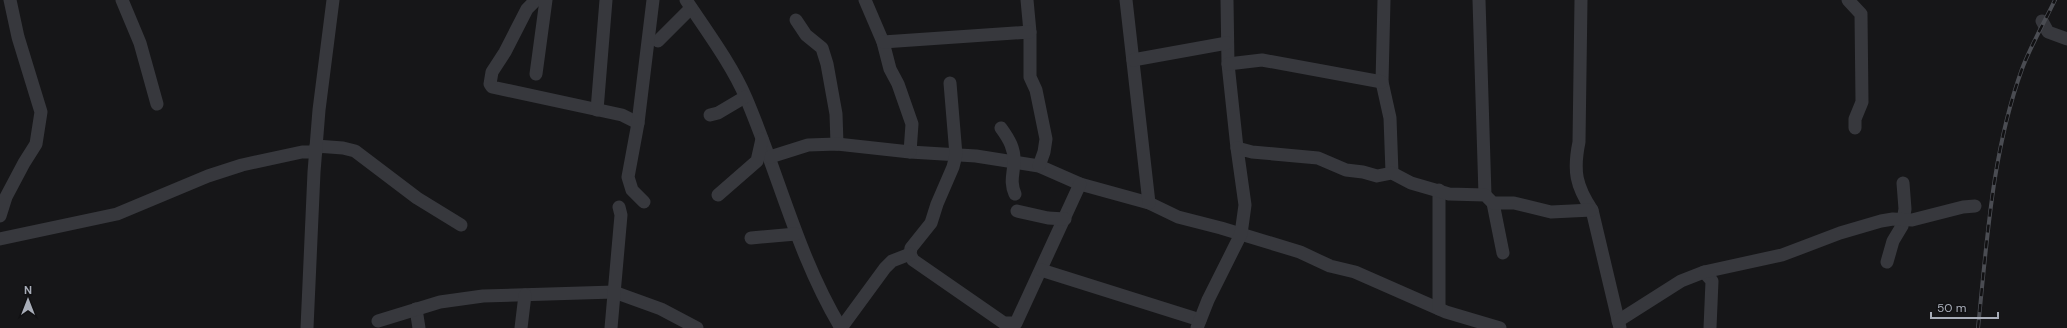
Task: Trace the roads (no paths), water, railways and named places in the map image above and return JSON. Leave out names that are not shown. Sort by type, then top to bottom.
[{"type":"street","points":[[0,216],[10,190],[36,144],[41,112],[20,44],[10,0]]},
{"type":"street","points":[[122,0],[140,42],[158,104]]},
{"type":"street","points":[[307,328],[319,110],[333,0]]},
{"type":"street","points":[[536,0],[527,9],[505,52],[492,72],[490,84],[492,87],[622,115],[638,123]]},
{"type":"street","points":[[536,74],[546,0]]},
{"type":"street","points":[[597,110],[606,0]]},
{"type":"street","points":[[644,202],[632,190],[628,177],[638,123],[653,0]]},
{"type":"street","points":[[865,0],[883,42],[890,69],[898,84],[912,124],[910,152]]},
{"type":"street","points":[[1027,0],[1030,32],[1030,77],[1036,90],[1046,139],[1044,152],[1039,166]]},
{"type":"street","points":[[1126,0],[1149,203]]},
{"type":"street","points":[[1041,270],[1198,324],[1241,234],[1245,205],[1228,64],[1227,0]]},
{"type":"street","points":[[1384,0],[1382,82],[1390,118],[1392,173]]},
{"type":"street","points":[[1479,0],[1489,199],[1503,253]]},
{"type":"street","points":[[1581,0],[1579,142],[1575,160],[1579,187],[1592,210],[1619,324],[1681,281],[1704,272],[1782,256],[1840,233],[1881,221],[1919,218],[1963,207],[1975,206]]},
{"type":"street","points":[[1848,0],[1861,14],[1862,102],[1855,119],[1855,128]]},
{"type":"street","points":[[658,41],[688,4],[718,49],[746,97],[770,157],[796,234],[827,305],[841,328],[885,268],[892,261],[910,254]]},
{"type":"street","points":[[796,20],[806,35],[822,48],[827,64],[836,114],[837,144]]},
{"type":"street","points":[[2042,21],[2048,32],[2067,39]]},
{"type":"street","points":[[883,42],[1030,32]]},
{"type":"street","points":[[1132,60],[1227,43]]},
{"type":"street","points":[[1228,64],[1262,60],[1382,82]]},
{"type":"street","points":[[950,83],[956,155],[951,176],[937,204],[931,223],[911,248],[910,254],[917,263],[1008,325],[1016,323],[1080,184]]},
{"type":"street","points":[[710,116],[746,97]]},
{"type":"street","points":[[1001,128],[1011,142],[1014,162],[1011,185],[1015,194]]},
{"type":"street","points":[[718,194],[757,161],[762,139]]},
{"type":"street","points":[[770,157],[808,145],[837,144],[910,152],[956,155],[1039,166],[1080,184],[1149,203],[1178,217],[1300,252],[1330,266],[1355,272],[1476,325],[1500,328]]},
{"type":"street","points":[[0,239],[117,214],[208,176],[242,164],[316,149],[343,148],[355,151],[417,198],[462,225]]},
{"type":"street","points":[[1237,148],[1252,152],[1318,158],[1346,170],[1363,172],[1377,176],[1392,173],[1412,183],[1449,194],[1514,203],[1551,212],[1592,210]]},
{"type":"street","points":[[1887,262],[1891,248],[1902,226],[1905,209],[1903,183]]},
{"type":"street","points":[[1439,190],[1439,309]]},
{"type":"street","points":[[611,328],[621,215],[619,207]]},
{"type":"street","points":[[1017,211],[1048,218],[1065,219]]},
{"type":"street","points":[[751,238],[796,234]]},
{"type":"street","points":[[1704,272],[1712,281],[1710,328]]},
{"type":"street","points":[[378,321],[440,302],[483,296],[614,292],[661,309],[697,328]]},
{"type":"street","points":[[521,328],[525,294]]},
{"type":"street","points":[[416,309],[419,328]]},
{"type":"railway","points":[[1978,328],[1992,197],[2004,132],[2022,69],[2033,43],[2055,0]]}]
